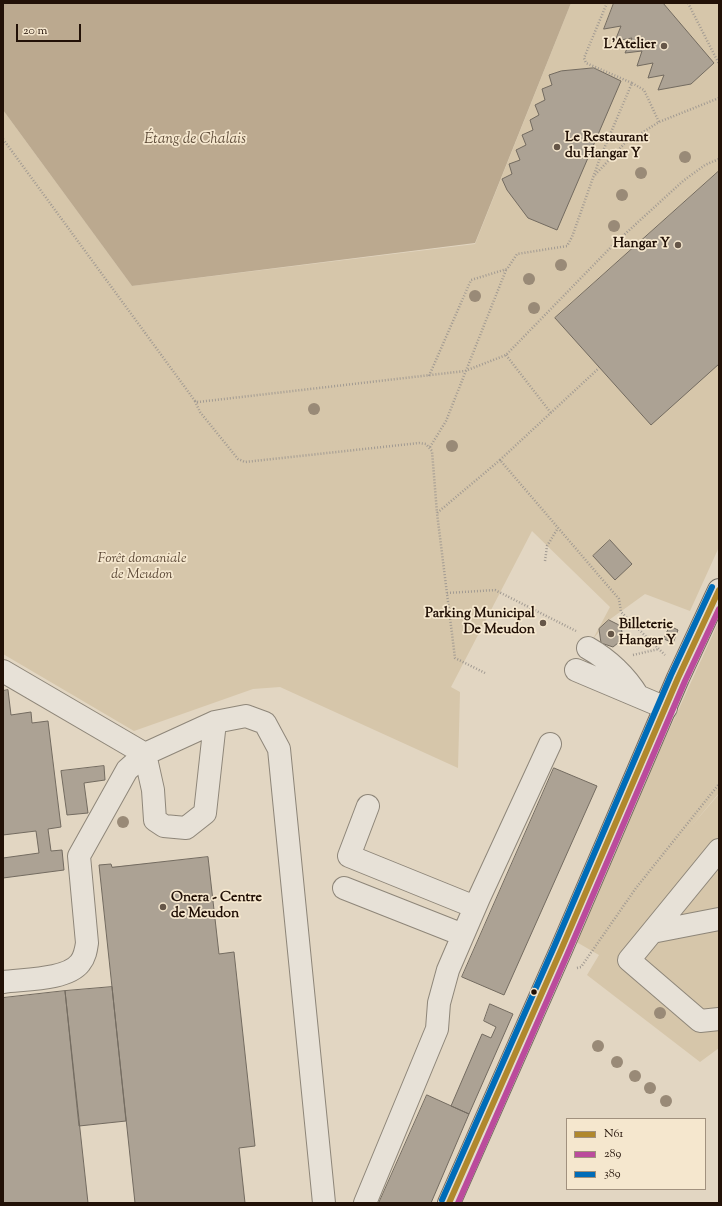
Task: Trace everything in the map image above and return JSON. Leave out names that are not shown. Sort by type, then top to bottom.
[{"type":"main road","points":[[449,1203],[719,590]]},
{"type":"lane","points":[[581,652],[634,689],[666,708]]},
{"type":"lane","points":[[3,671],[145,754],[153,790],[155,820],[164,826],[186,828],[205,813],[215,722]]},
{"type":"lane","points":[[3,982],[62,975],[81,963],[86,954],[86,943],[79,856],[127,770],[145,754],[215,722],[246,716],[265,723],[279,749],[324,1203]]},
{"type":"lane","points":[[365,1203],[437,1029],[439,1003],[448,970],[475,907],[550,744]]},
{"type":"lane","points":[[368,806],[349,856],[475,907]]},
{"type":"lane","points":[[719,850],[629,960],[700,1021],[719,1019]]},
{"type":"lane","points":[[344,888],[463,936]]},
{"type":"lane","points":[[652,932],[719,919]]},
{"type":"path","points":[[607,3],[584,58],[586,63],[632,83],[644,90],[659,122]]},
{"type":"path","points":[[688,3],[719,64]]},
{"type":"path","points":[[430,447],[446,421],[507,269],[516,254],[567,246],[572,237],[591,179],[632,83]]},
{"type":"path","points":[[591,179],[624,144],[659,122],[719,98]]},
{"type":"path","points":[[3,139],[195,401],[200,412],[238,459],[245,462],[419,443],[426,444],[430,447],[432,451],[437,513],[455,658],[486,673]]},
{"type":"path","points":[[195,401],[465,371],[506,355],[614,244],[683,181],[705,165],[719,159]]},
{"type":"path","points":[[429,376],[471,280],[507,269]]},
{"type":"path","points":[[506,355],[551,413]]},
{"type":"path","points":[[437,513],[500,460],[599,368]]},
{"type":"path","points":[[500,460],[619,599],[621,612],[659,649],[630,656]]},
{"type":"path","points":[[545,561],[548,546],[558,528]]},
{"type":"path","points":[[447,593],[495,590],[581,652]]},
{"type":"path","points":[[549,976],[581,967],[636,888],[719,784]]},
{"type":"green space","name":"Forêt domaniale de Meudon","points":[[571,3],[719,3],[719,547],[690,611],[645,594],[609,620],[593,639],[610,607],[532,531],[451,687],[460,692],[458,768],[280,687],[253,689],[134,731],[3,654],[3,110],[132,286],[475,244]]},
{"type":"green space","points":[[719,621],[719,793],[689,829],[719,794],[719,1048],[700,1062],[587,975],[599,955],[573,940]]},
{"type":"water","name":"Étang de Chalais","points":[[3,3],[571,3],[475,243],[132,286],[3,110]]},
{"type":"building","name":"L'Atelier","points":[[614,3],[663,3],[714,63],[691,84],[658,90],[664,75],[648,78],[653,63],[637,66],[642,51],[625,53],[632,38],[615,41],[621,26],[604,29]]},
{"type":"building","name":"Le Restaurant du Hangar Y","points":[[594,68],[621,81],[557,230],[528,218],[507,190],[502,179],[512,174],[509,164],[520,160],[516,150],[526,145],[522,135],[533,130],[530,120],[539,115],[535,105],[545,100],[542,89],[552,85],[549,75],[561,71]]},
{"type":"building","name":"Hangar Y","points":[[719,171],[719,364],[651,425],[555,318]]},
{"type":"building","points":[[610,540],[632,564],[615,580],[593,556]]},
{"type":"building","name":"Billeterie Hangar Y","points":[[609,620],[621,626],[623,639],[613,647],[601,643],[599,629]]},
{"type":"building","points":[[670,626],[678,630],[673,643],[664,639]]},
{"type":"building","points":[[8,690],[11,715],[31,712],[32,723],[48,721],[61,827],[48,829],[51,851],[62,850],[64,870],[3,878],[3,858],[39,853],[36,831],[3,835],[3,691]]},
{"type":"building","points":[[104,766],[105,780],[84,783],[88,813],[67,815],[61,771]]},
{"type":"building","points":[[554,768],[597,786],[504,995],[462,977]]},
{"type":"building","points":[[208,857],[219,954],[234,952],[255,1146],[239,1148],[245,1203],[135,1203],[99,865],[111,864],[112,867]]},
{"type":"building","points":[[112,987],[126,1121],[79,1126],[65,991]]},
{"type":"building","points":[[65,991],[88,1203],[3,1203],[3,998]]},
{"type":"building","points":[[490,1004],[513,1014],[469,1114],[451,1106],[482,1034],[491,1038],[496,1027],[484,1021]]},
{"type":"building","points":[[427,1095],[469,1114],[431,1203],[379,1203]]},
{"type":"transit line","name":"389","points":[[442,1200],[554,947],[671,675],[712,587]]},
{"type":"transit line","name":"N61","points":[[449,1203],[561,950],[678,678],[719,590]]},
{"type":"transit line","name":"289","points":[[458,1203],[685,681],[719,609]]},
{"type":"place","name":"L'Atelier","points":[[664,46]]},
{"type":"place","name":"Le Restaurant du Hangar Y","points":[[557,147]]},
{"type":"place","name":"Hangar Y","points":[[678,245]]},
{"type":"place","name":"Parking Municipal De Meudon","points":[[543,623]]},
{"type":"place","name":"Billeterie Hangar Y","points":[[611,634]]},
{"type":"place","name":"Onera - Centre de Meudon","points":[[163,907]]}]
